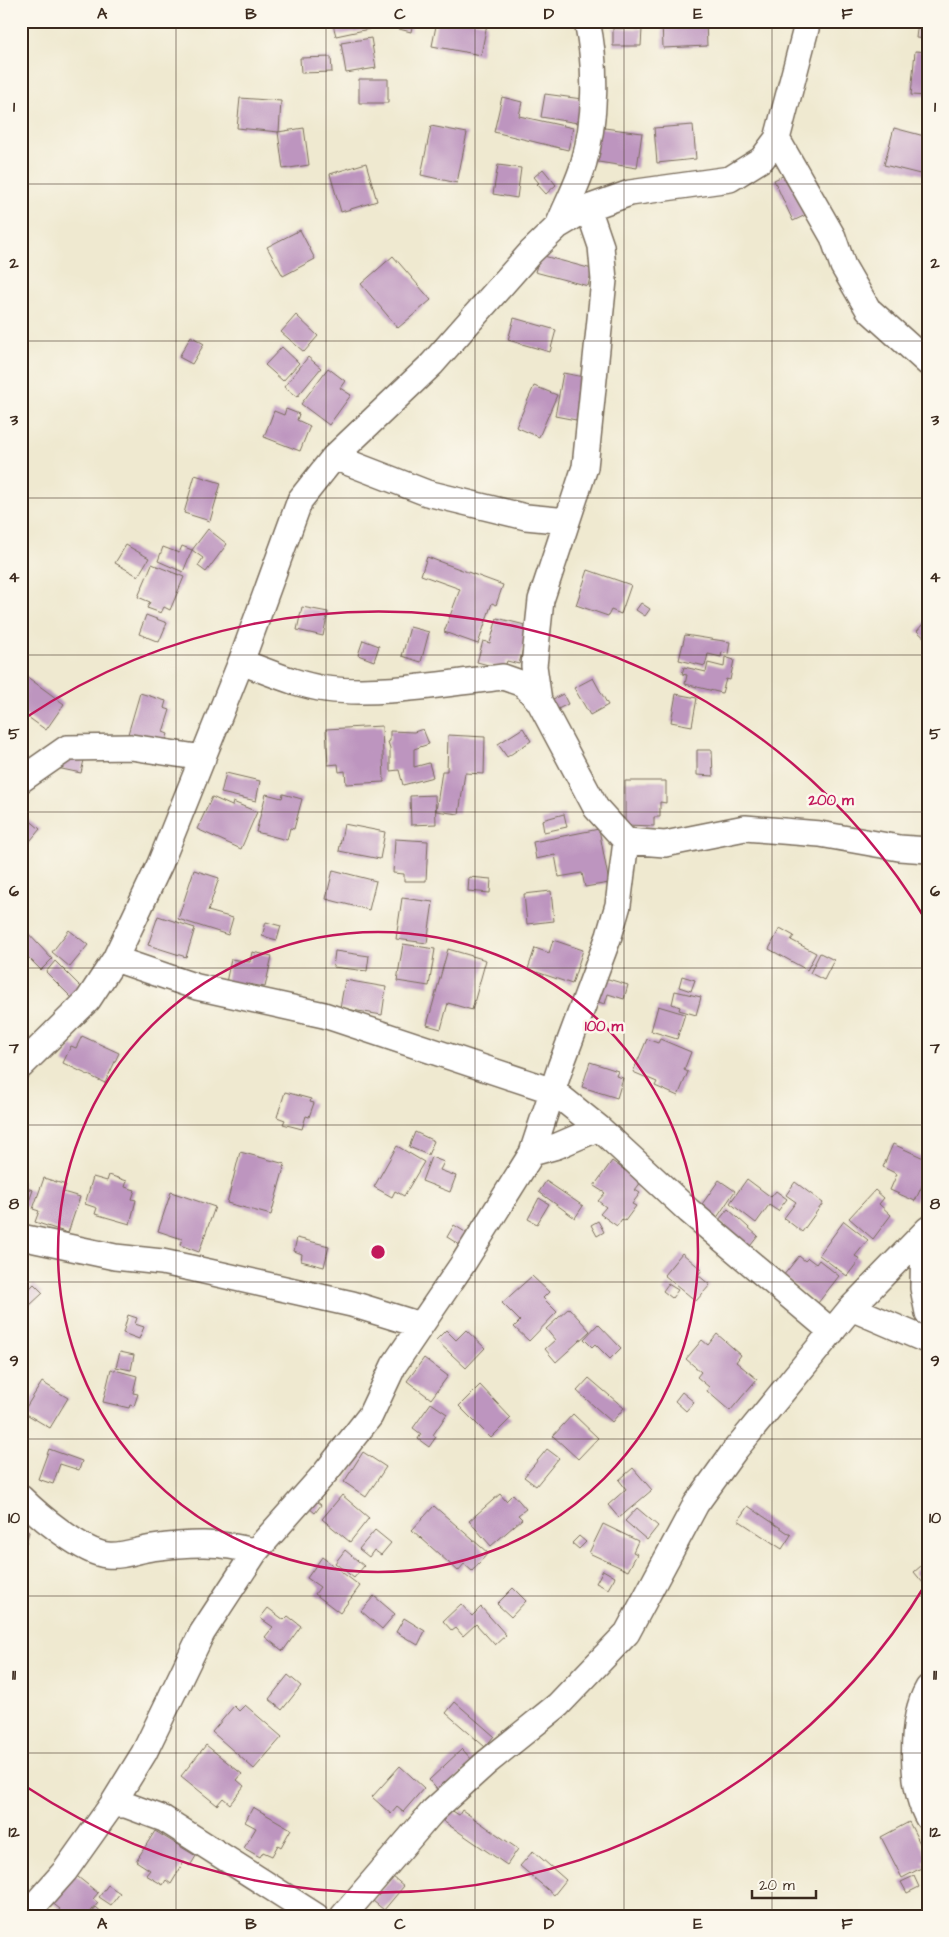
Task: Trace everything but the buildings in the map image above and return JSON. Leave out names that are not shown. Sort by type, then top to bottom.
[{"type":"street","points":[[558,226],[583,166],[592,117],[593,50],[587,21]]},
{"type":"street","points":[[21,1066],[88,1000],[115,960],[160,864],[241,662],[300,500],[334,457],[432,364],[531,252],[558,226],[588,208],[630,193],[730,179],[762,159],[777,139],[808,21]]},
{"type":"street","points":[[777,139],[833,237],[842,266],[868,309],[928,363]]},
{"type":"street","points":[[539,701],[534,666],[541,600],[585,467],[604,280],[601,246],[588,208]]},
{"type":"street","points":[[334,457],[427,493],[526,517],[567,521]]},
{"type":"street","points":[[241,662],[298,682],[326,689],[370,690],[503,677],[523,684],[539,701],[596,808],[626,841],[665,844],[745,828],[820,834],[899,848],[928,850]]},
{"type":"street","points":[[21,780],[67,748],[131,747],[202,758]]},
{"type":"street","points":[[25,1916],[65,1872],[112,1805],[144,1753],[202,1634],[255,1552],[326,1472],[370,1416],[394,1365],[462,1265],[532,1153],[618,905],[626,841]]},
{"type":"street","points":[[115,960],[197,987],[324,1015],[553,1091],[599,1128],[689,1211],[832,1332]]},
{"type":"street","points":[[532,1153],[557,1146],[599,1128]]},
{"type":"street","points":[[343,1916],[433,1811],[486,1763],[558,1705],[627,1633],[696,1504],[735,1450],[851,1308],[926,1231]]},
{"type":"street","points":[[926,1231],[923,1288],[928,1313]]},
{"type":"street","points":[[21,1237],[115,1257],[162,1262],[191,1268],[352,1304],[420,1325]]},
{"type":"street","points":[[851,1308],[928,1341]]},
{"type":"street","points":[[21,1498],[37,1515],[84,1547],[99,1554],[108,1556],[154,1548],[211,1543],[240,1547],[255,1552]]},
{"type":"street","points":[[928,1688],[915,1732],[915,1766],[923,1810],[928,1818]]},
{"type":"street","points":[[112,1805],[126,1805],[164,1819],[316,1916]]}]
